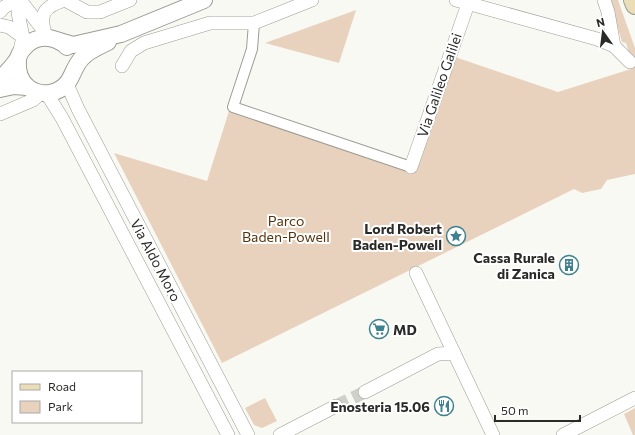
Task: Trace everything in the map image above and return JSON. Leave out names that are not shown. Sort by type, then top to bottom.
[{"type":"main road","points":[[633,0],[635,5]]},
{"type":"street","points":[[0,12],[4,8],[19,0]]},
{"type":"street","points":[[19,0],[50,36],[66,46],[71,54],[73,62],[70,78]]},
{"type":"street","points":[[19,0],[18,13],[23,37],[18,58],[18,74],[22,81],[38,91]]},
{"type":"street","points":[[50,36],[42,20],[45,10],[54,3],[65,0],[88,12],[100,12],[130,0]]},
{"type":"street","points":[[0,89],[14,86],[38,91],[61,89],[70,78],[82,57],[121,34],[204,0]]},
{"type":"street","points":[[122,66],[131,51],[144,43],[210,23],[254,23],[312,0]]},
{"type":"street","points":[[604,0],[608,12],[614,46]]},
{"type":"street","points":[[462,2],[597,39],[614,46],[630,62]]},
{"type":"street","name":"Via Galileo Galilei","points":[[411,167],[462,2]]},
{"type":"street","points":[[254,23],[252,49],[233,107],[411,167]]},
{"type":"street","points":[[0,25],[10,27],[23,37]]},
{"type":"street","points":[[0,78],[8,72],[28,43],[36,39],[50,36],[73,45],[121,34]]},
{"type":"street","name":"Via Aldo Moro","points":[[70,78],[78,109],[248,435]]},
{"type":"street","points":[[0,114],[33,100],[38,91]]},
{"type":"street","name":"Via Aldo Moro","points":[[38,91],[66,125],[228,435]]},
{"type":"street","points":[[416,272],[494,435]]},
{"type":"street","points":[[365,392],[438,354],[454,353]]},
{"type":"street","points":[[562,435],[635,398]]},
{"type":"street","points":[[280,435],[336,406]]},
{"type":"green space","name":"Parco Baden-Powell","points":[[610,0],[618,0],[635,48],[635,174],[607,180],[601,189],[582,193],[574,189],[222,363],[114,153],[207,181],[229,111],[414,173],[455,57],[558,92],[634,68],[626,43],[622,42]]},
{"type":"green space","points":[[356,10],[339,63],[265,43]]},
{"type":"green space","points":[[265,398],[277,421],[262,428],[254,425],[245,408]]},
{"type":"green space","points":[[635,408],[635,435],[633,435],[624,414]]},
{"type":"tunnel","points":[[336,406],[365,392]]},
{"type":"place","name":"Lord Robert Baden-Powell","points":[[456,236]]},
{"type":"place","name":"Cassa Rurale di Zanica","points":[[569,265]]},
{"type":"place","name":"MD","points":[[379,329]]},
{"type":"place","name":"Enosteria 15.06","points":[[444,406]]}]
